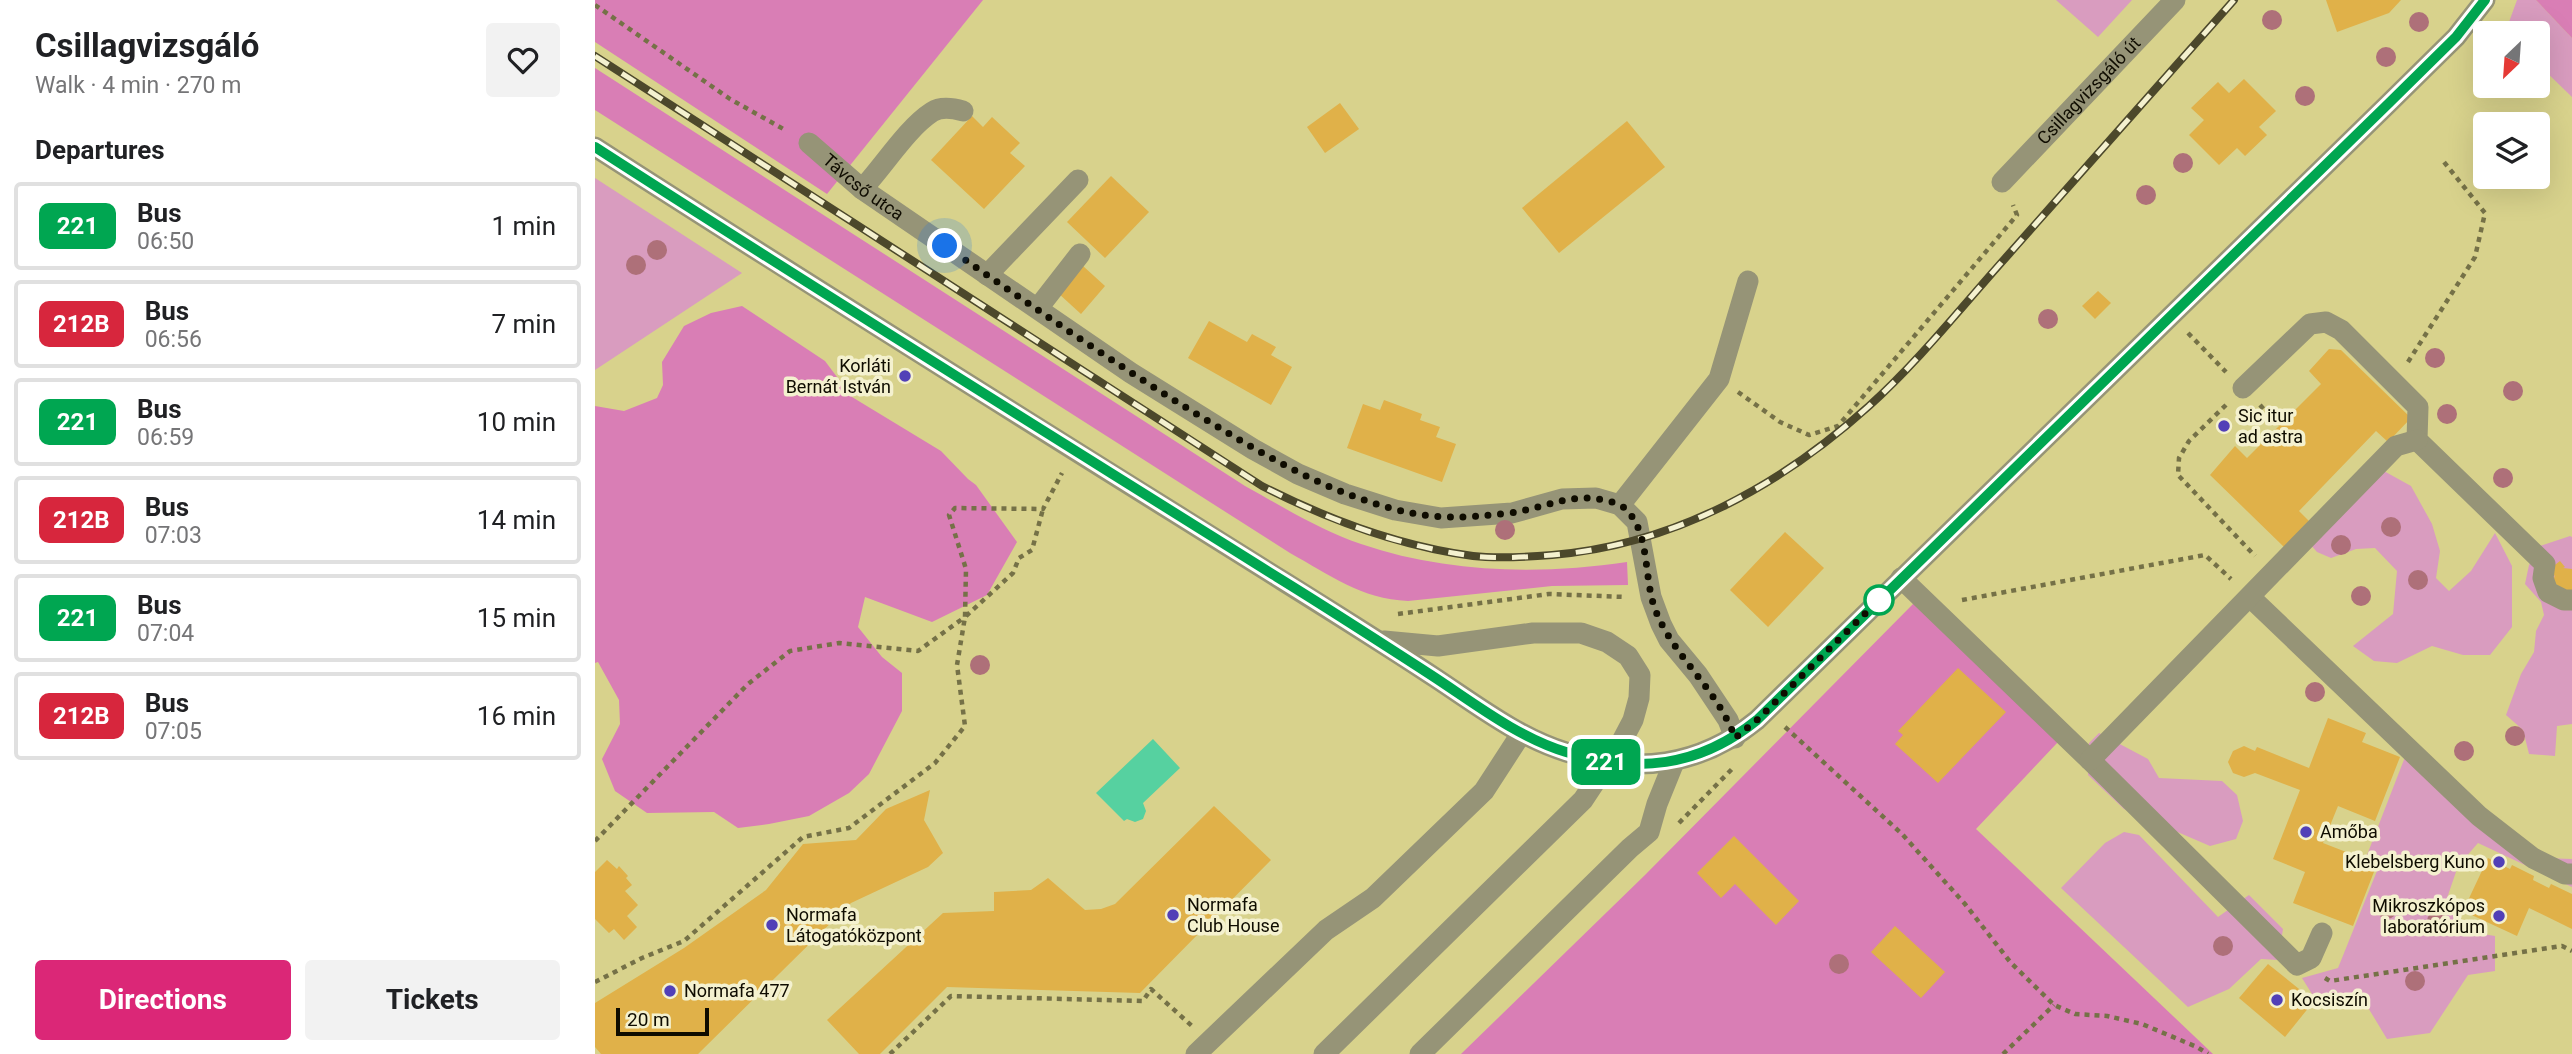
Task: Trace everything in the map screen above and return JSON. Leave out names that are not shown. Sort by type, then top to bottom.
[{"type":"street","name":"Csillagvizsgáló út","points":[[2002,182],[2175,0]]},
{"type":"street","points":[[595,147],[1378,640],[1521,734],[1565,752],[1607,762],[1674,762],[1705,753],[1735,738],[1757,720],[2398,95],[2456,37],[2485,0]]},
{"type":"street","points":[[862,189],[904,139],[933,111],[950,107],[963,111]]},
{"type":"street","name":"Távcső utca","points":[[809,143],[862,189],[1131,373],[1298,474],[1345,494],[1395,510],[1441,519],[1513,513],[1562,499],[1596,498],[1620,505]]},
{"type":"street","points":[[987,275],[1078,180]]},
{"type":"street","points":[[1038,308],[1080,254]]},
{"type":"street","points":[[1735,738],[1728,720],[1698,675],[1669,640],[1651,597],[1637,522],[1620,505],[1719,379],[1748,281]]},
{"type":"street","points":[[2243,388],[2310,324],[2326,322],[2341,330],[2418,407],[2417,440],[2545,564],[2543,578],[2548,592],[2564,600],[2572,600]]},
{"type":"street","points":[[2090,760],[2396,446],[2417,440]]},
{"type":"street","points":[[1901,579],[2090,760],[2297,965],[2311,958],[2322,933]]},
{"type":"street","points":[[2250,597],[2479,816],[2533,858],[2565,874],[2572,874]]},
{"type":"street","points":[[1324,1054],[1583,800],[1633,720],[1639,698],[1640,675],[1628,656],[1607,642],[1581,633],[1534,633],[1438,646],[1378,640]]},
{"type":"street","points":[[1203,1047],[1326,930],[1373,898],[1484,791],[1521,734]]},
{"type":"street","points":[[1420,1054],[1630,848],[1650,832],[1657,804],[1674,762]]},
{"type":"path","points":[[595,5],[730,99],[809,143]]},
{"type":"path","points":[[2395,384],[2475,257],[2485,213],[2444,162]]},
{"type":"path","points":[[1719,379],[1780,422],[1809,435],[1837,426],[2017,215],[2002,182]]},
{"type":"path","points":[[2183,328],[2243,388],[2189,441],[2179,457],[2178,475],[2272,575]]},
{"type":"path","points":[[595,841],[748,684],[790,651],[839,643],[918,651],[965,617],[1013,573],[1019,558],[1032,550],[1043,509],[1074,450]]},
{"type":"path","points":[[595,982],[642,958],[684,941],[803,837],[849,828],[935,763],[965,726],[957,665],[965,617],[966,569],[949,515],[955,508],[1043,509]]},
{"type":"path","points":[[1930,606],[2205,555],[2250,597]]},
{"type":"path","points":[[1387,612],[1397,614],[1549,594],[1651,597]]},
{"type":"path","points":[[1779,721],[1894,826],[1965,904],[2011,963],[2054,1005],[2075,1014],[2107,1016],[2142,1024],[2208,1054]]},
{"type":"path","points":[[2297,965],[2330,981],[2562,946],[2572,951]]},
{"type":"path","points":[[890,1054],[951,996],[1143,1001],[1151,989],[1203,1047]]},
{"type":"path","points":[[2003,1054],[2054,1005]]},
{"type":"shaded area","points":[[595,0],[983,0],[827,194],[595,42]]},
{"type":"shaded area","points":[[2056,0],[2132,0],[2098,37]]},
{"type":"shaded area","points":[[2517,0],[2536,0],[2572,38],[2572,97],[2550,76],[2550,21],[2509,21]]},
{"type":"shaded area","points":[[2536,0],[2572,0],[2572,38]]},
{"type":"shaded area","points":[[595,68],[1245,486],[1316,525],[1393,554],[1459,566],[1527,570],[1627,562],[1628,585],[1552,586],[1408,601],[1375,596],[1346,584],[1290,553],[595,110]]},
{"type":"shaded area","points":[[595,178],[742,273],[595,370]]},
{"type":"shaded area","points":[[742,306],[825,361],[852,397],[941,451],[976,485],[1017,542],[987,595],[932,622],[865,597],[858,627],[882,657],[902,673],[902,711],[869,774],[849,793],[809,816],[738,828],[714,812],[647,813],[615,791],[602,759],[620,724],[619,700],[598,662],[595,663],[595,406],[624,411],[657,398],[663,385],[662,362],[684,326],[711,313]]},
{"type":"shaded area","points":[[2382,470],[2411,486],[2432,524],[2440,551],[2436,578],[2449,591],[2471,571],[2495,533],[2512,566],[2512,627],[2490,655],[2463,655],[2432,646],[2397,663],[2374,661],[2353,646],[2393,614],[2397,571],[2375,548],[2356,549],[2331,558],[2317,552],[2310,544]]},
{"type":"shaded area","points":[[2570,536],[2572,724],[2557,726],[2555,756],[2529,754],[2523,730],[2506,715],[2521,674],[2534,652],[2536,631],[2544,615],[2541,602],[2525,584],[2529,565],[2540,546]]},
{"type":"shaded area","points":[[1914,603],[2058,742],[1976,829],[2213,1054],[1461,1054],[1645,875]]},
{"type":"shaded area","points":[[2099,733],[2148,759],[2159,778],[2222,781],[2237,795],[2243,821],[2236,839],[2210,846],[2124,809],[2088,775],[2089,743]]},
{"type":"shaded area","points":[[1153,739],[1180,768],[1143,803],[1146,811],[1143,819],[1135,822],[1127,819],[1124,821],[1096,793]]},
{"type":"shaded area","points":[[2412,739],[2489,819],[2544,858],[2572,859],[2572,887],[2478,843],[2458,866],[2445,904],[2464,931],[2495,936],[2495,971],[2468,975],[2430,1033],[2387,1039],[2361,996],[2337,994],[2317,1002],[2302,978],[2338,968],[2381,861],[2367,855]]},
{"type":"shaded area","points":[[2124,832],[2139,835],[2218,917],[2249,895],[2283,929],[2278,960],[2261,959],[2229,989],[2188,1007],[2061,888],[2105,843]]},
{"type":"building","points":[[2326,0],[2401,0],[2389,13],[2337,32]]},
{"type":"building","points":[[2244,79],[2276,111],[2259,127],[2267,135],[2245,156],[2237,148],[2219,165],[2189,135],[2204,120],[2191,108],[2218,82],[2229,93]]},
{"type":"building","points":[[1340,103],[1359,129],[1325,153],[1307,127]]},
{"type":"building","points":[[972,116],[983,127],[992,117],[1020,143],[1010,153],[1025,166],[984,209],[931,160]]},
{"type":"building","points":[[1627,121],[1665,167],[1559,253],[1522,208]]},
{"type":"building","points":[[1111,176],[1149,212],[1105,258],[1067,222]]},
{"type":"building","points":[[1083,266],[1105,286],[1081,314],[1058,293]]},
{"type":"building","points":[[2098,291],[2111,303],[2095,319],[2082,306]]},
{"type":"building","points":[[1209,321],[1247,342],[1252,334],[1276,347],[1271,355],[1292,367],[1271,405],[1188,358]]},
{"type":"building","points":[[2329,349],[2341,350],[2411,418],[2388,442],[2376,431],[2299,511],[2309,521],[2284,547],[2210,475],[2235,446],[2247,458],[2321,384],[2309,371]]},
{"type":"building","points":[[1384,400],[1422,414],[1420,420],[1440,427],[1436,437],[1456,444],[1442,482],[1347,448],[1363,404],[1380,410]]},
{"type":"building","points":[[1785,532],[1824,568],[1768,627],[1730,590]]},
{"type":"building","points":[[2560,561],[2565,567],[2563,568],[2572,569],[2572,596],[2566,596],[2553,581],[2555,575],[2553,577],[2547,571]]},
{"type":"building","points":[[1958,668],[2006,712],[1938,783],[1895,744],[1903,735],[1898,731]]},
{"type":"building","name":"Amőba","points":[[2328,718],[2366,733],[2362,742],[2400,757],[2375,821],[2338,806],[2323,843],[2377,864],[2353,926],[2293,903],[2305,872],[2273,859],[2300,790],[2255,773],[2244,777],[2233,773],[2228,762],[2233,751],[2244,746],[2255,751],[2257,747],[2309,768]]},
{"type":"building","name":"Normafa Látogatóközpont","points":[[930,790],[924,820],[943,853],[928,867],[851,903],[698,1054],[601,1054],[595,1047],[595,1003],[684,948],[766,890],[803,844],[856,840],[886,809]]},
{"type":"building","points":[[1214,806],[1271,860],[1140,993],[947,987],[880,1054],[859,1054],[827,1020],[943,913],[994,911],[994,892],[1031,890],[1048,878],[1085,910],[1101,909],[1115,904]]},
{"type":"building","points":[[1734,836],[1799,901],[1776,925],[1735,884],[1721,898],[1697,873]]},
{"type":"building","points":[[2488,858],[2510,869],[2512,865],[2534,876],[2533,880],[2549,888],[2551,884],[2572,894],[2572,929],[2529,908],[2517,936],[2463,911]]},
{"type":"building","points":[[607,860],[617,869],[619,866],[628,876],[626,878],[632,885],[625,891],[638,905],[627,916],[637,927],[624,940],[614,929],[609,933],[595,919],[595,872]]},
{"type":"building","points":[[1895,926],[1945,972],[1921,998],[1871,952]]},
{"type":"building","name":"Kocsiszín","points":[[2268,964],[2314,1001],[2285,1037],[2239,998]]},
{"type":"railway","points":[[595,56],[1262,486],[1338,520],[1418,546],[1473,556],[1513,557],[1597,549],[1682,525],[1761,486],[1835,435],[1869,406],[1924,351],[2234,0]]},
{"type":"bus line","name":"221","points":[[595,147],[911,349],[1378,640],[1521,734],[1565,752],[1607,762],[1674,762],[1720,746],[1757,720],[2456,37],[2485,0]]},
{"type":"place","name":"Korláti Bernát István","points":[[905,376]]},
{"type":"place","name":"Sic itur ad astra","points":[[2224,426]]},
{"type":"place","name":"Amőba","points":[[2306,832]]},
{"type":"place","name":"Klebelsberg Kuno","points":[[2499,862]]},
{"type":"place","name":"Normafa Club House","points":[[1173,915]]},
{"type":"place","name":"Mikroszkópos laboratórium","points":[[2499,916]]},
{"type":"place","name":"Normafa Látogatóközpont","points":[[772,925]]},
{"type":"place","name":"Normafa 477","points":[[670,991]]},
{"type":"place","name":"Kocsiszín","points":[[2277,1000]]},
{"type":"route","points":[[945,246],[1131,373],[1253,449],[1298,474],[1345,494],[1395,510],[1441,519],[1513,513],[1562,499],[1596,498],[1620,505],[1637,522],[1651,597],[1661,624],[1669,640],[1698,675],[1728,720],[1735,738],[1757,720],[1884,595],[1879,600]]}]
